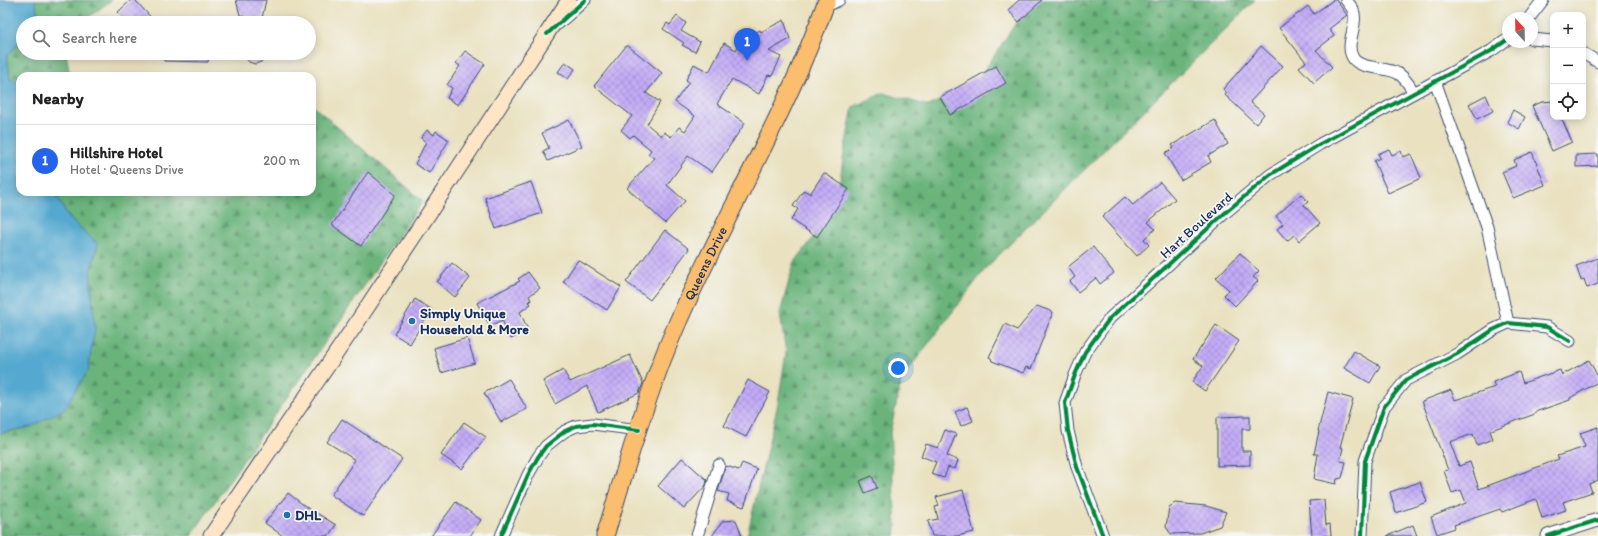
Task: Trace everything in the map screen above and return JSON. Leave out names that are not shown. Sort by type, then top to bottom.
[{"type":"main road","points":[[211,536],[354,326],[569,0]]},
{"type":"main road","name":"Queens Drive","points":[[605,536],[656,376],[677,324],[712,249],[750,175],[830,2]]},
{"type":"street","points":[[547,34],[585,0]]},
{"type":"street","points":[[1346,0],[1353,10],[1355,21],[1350,50],[1353,59],[1361,64],[1398,73],[1408,83],[1414,93]]},
{"type":"street","points":[[1534,12],[1544,0]]},
{"type":"street","points":[[1538,40],[1550,41]]},
{"type":"street","name":"Hart Boulevard","points":[[1103,536],[1077,467],[1068,431],[1065,403],[1075,374],[1085,352],[1110,318],[1226,212],[1270,175],[1320,144],[1491,51],[1502,43]]},
{"type":"street","points":[[1586,55],[1598,62]]},
{"type":"street","points":[[1435,81],[1487,227],[1508,323]]},
{"type":"street","points":[[1362,536],[1365,461],[1384,407],[1406,380],[1457,354],[1493,330],[1508,323],[1547,327],[1570,341]]},
{"type":"street","points":[[501,536],[528,475],[538,457],[546,446],[565,431],[576,426],[593,424],[638,430]]},
{"type":"street","points":[[698,536],[719,465]]},
{"type":"street","points":[[1554,535],[1598,520]]},
{"type":"green space","points":[[35,0],[112,0],[90,16],[38,16]]},
{"type":"green space","points":[[1031,0],[1255,0],[986,268],[902,378],[890,432],[896,527],[895,536],[747,536],[778,403],[786,353],[780,313],[794,263],[836,208],[844,153],[853,107],[883,93],[929,106],[978,80]]},
{"type":"green space","points":[[16,46],[16,60],[67,60],[69,72],[16,72],[16,81],[10,79],[7,56]]},
{"type":"green space","points":[[316,108],[423,201],[191,536],[0,536],[0,433],[31,427],[95,328],[90,272],[98,244],[70,219],[56,196],[316,196]]},
{"type":"water","points":[[0,0],[35,0],[38,16],[16,16],[16,46],[7,56],[10,79],[16,81],[16,196],[56,196],[70,219],[98,244],[90,272],[95,328],[88,371],[64,409],[31,427],[0,433]]},
{"type":"building","points":[[131,0],[135,0],[150,16],[121,16],[118,12]]},
{"type":"building","points":[[236,0],[266,0],[263,16],[240,15]]},
{"type":"building","points":[[1019,0],[1042,0],[1019,22],[1008,10]]},
{"type":"building","points":[[1333,0],[1336,0],[1347,15],[1329,29],[1334,36],[1316,50],[1332,67],[1314,83],[1299,67],[1306,62],[1279,28],[1308,6],[1314,14]]},
{"type":"building","points":[[677,16],[686,23],[681,31],[700,42],[695,52],[682,45],[684,43],[663,29],[667,23],[670,25]]},
{"type":"building","points":[[784,20],[790,39],[769,51],[781,57],[772,76],[768,75],[759,94],[732,79],[717,104],[745,123],[712,172],[688,156],[667,185],[685,201],[665,223],[627,188],[654,158],[648,154],[651,150],[633,135],[630,138],[621,130],[632,116],[594,86],[627,45],[662,73],[646,93],[660,102],[647,124],[661,136],[664,132],[671,137],[679,127],[685,131],[695,116],[675,102],[689,82],[686,80],[694,64],[709,72],[724,43],[736,50],[741,41],[760,30],[761,32]]},
{"type":"building","points":[[1261,46],[1283,66],[1250,102],[1264,114],[1256,124],[1225,95],[1227,93],[1223,89]]},
{"type":"building","points":[[465,51],[485,64],[458,105],[447,98],[452,88],[447,85],[460,66],[456,63]]},
{"type":"building","points":[[164,60],[208,60],[208,62]]},
{"type":"building","points":[[247,60],[263,60],[255,64]]},
{"type":"building","points":[[565,62],[575,69],[568,79],[558,72]]},
{"type":"building","points":[[996,66],[1006,83],[950,115],[940,97]]},
{"type":"building","points":[[1486,95],[1493,111],[1477,119],[1469,104]]},
{"type":"building","points":[[1550,101],[1550,120],[1562,120],[1572,142],[1552,151],[1532,106],[1542,102]]},
{"type":"building","points":[[1513,110],[1525,117],[1519,129],[1507,122]]},
{"type":"building","points":[[569,120],[582,146],[548,161],[543,151],[549,148],[542,133]]},
{"type":"building","points":[[1215,120],[1228,144],[1208,156],[1211,162],[1181,180],[1165,153],[1174,148],[1172,145]]},
{"type":"building","points":[[427,130],[434,135],[436,131],[449,140],[429,173],[415,164],[426,142],[421,138]]},
{"type":"building","points":[[1389,149],[1392,155],[1401,151],[1403,157],[1411,154],[1421,178],[1388,193],[1374,161],[1380,158],[1378,154]]},
{"type":"building","points":[[1532,152],[1545,185],[1513,198],[1502,172],[1516,166],[1514,160]]},
{"type":"building","points":[[1598,154],[1598,166],[1576,167],[1576,155]]},
{"type":"building","points":[[368,172],[395,195],[361,246],[332,225]]},
{"type":"building","points":[[824,173],[849,189],[817,237],[791,220],[798,209],[793,206],[804,190],[810,194]]},
{"type":"building","points":[[531,182],[542,213],[496,229],[485,198]]},
{"type":"building","points":[[1160,182],[1175,199],[1148,222],[1155,229],[1144,239],[1149,245],[1137,256],[1102,217],[1125,197],[1133,205]]},
{"type":"building","points":[[1301,194],[1308,202],[1304,205],[1320,223],[1299,241],[1294,235],[1287,241],[1277,229],[1283,224],[1276,216]]},
{"type":"building","points":[[665,230],[689,249],[650,300],[626,282]]},
{"type":"building","points":[[1093,247],[1114,273],[1100,284],[1096,278],[1078,292],[1070,281],[1075,277],[1068,267]]},
{"type":"building","points":[[1240,253],[1259,271],[1253,277],[1258,281],[1235,306],[1224,295],[1229,290],[1216,278]]},
{"type":"building","points":[[1598,258],[1598,284],[1587,288],[1584,279],[1581,280],[1576,266]]},
{"type":"building","points":[[578,260],[621,287],[607,310],[563,282]]},
{"type":"building","points":[[452,263],[470,278],[455,297],[437,282]]},
{"type":"building","points":[[528,272],[540,288],[529,296],[531,300],[529,302],[531,304],[520,312],[528,330],[511,339],[502,320],[490,326],[477,303],[520,281],[518,279]]},
{"type":"building","name":"Simply Unique Household & More","points":[[415,299],[431,309],[410,344],[394,334]]},
{"type":"building","points":[[1037,306],[1053,312],[1031,369],[1026,367],[1023,373],[992,361],[989,357],[1005,324],[1017,330]]},
{"type":"building","points":[[1216,325],[1239,341],[1205,391],[1192,382],[1203,366],[1193,359]]},
{"type":"building","points":[[467,338],[475,363],[441,373],[434,348]]},
{"type":"building","points":[[1354,351],[1380,366],[1370,383],[1344,368]]},
{"type":"building","points":[[630,355],[643,383],[639,393],[598,412],[587,386],[555,404],[543,381],[563,370],[570,382]]},
{"type":"building","points":[[1589,360],[1598,377],[1598,382],[1570,398],[1570,400],[1535,412],[1535,414],[1494,429],[1490,431],[1493,439],[1477,445],[1473,434],[1450,442],[1459,466],[1470,462],[1479,489],[1559,459],[1557,456],[1585,447],[1580,433],[1598,427],[1598,480],[1589,484],[1592,492],[1563,502],[1566,510],[1542,518],[1536,499],[1502,512],[1500,509],[1454,525],[1455,528],[1437,534],[1431,517],[1466,503],[1461,490],[1452,493],[1444,471],[1448,470],[1422,401],[1451,390],[1455,400],[1495,387],[1493,382],[1519,372],[1523,383],[1560,370],[1562,375]]},
{"type":"building","points":[[509,379],[527,409],[501,422],[484,393]]},
{"type":"building","points":[[748,380],[770,392],[746,437],[724,426]]},
{"type":"building","points":[[1328,392],[1353,399],[1340,447],[1343,448],[1340,461],[1346,462],[1342,478],[1337,479],[1336,484],[1314,479],[1318,454],[1314,454]]},
{"type":"building","points":[[967,407],[973,421],[961,426],[955,412]]},
{"type":"building","points":[[1250,416],[1250,429],[1242,429],[1242,451],[1250,451],[1250,465],[1217,466],[1217,417]]},
{"type":"building","points":[[342,419],[402,459],[363,516],[331,495],[355,460],[327,442]]},
{"type":"building","points":[[464,422],[486,437],[462,469],[441,455]]},
{"type":"building","points":[[945,430],[956,434],[947,456],[958,460],[955,469],[948,467],[944,478],[931,474],[936,462],[921,456],[926,444],[938,448]]},
{"type":"building","points":[[682,458],[707,480],[706,485],[684,509],[658,486]]},
{"type":"building","points":[[742,463],[757,469],[744,507],[727,501],[729,494],[718,491],[726,466],[739,470]]},
{"type":"building","points":[[872,476],[877,488],[865,493],[860,481]]},
{"type":"building","points":[[1420,482],[1427,502],[1396,513],[1390,492]]},
{"type":"building","points":[[963,490],[974,532],[957,536],[932,536],[928,521],[938,519],[935,507],[939,506],[936,497]]},
{"type":"building","points":[[288,493],[314,513],[315,512],[336,525],[328,536],[283,536],[265,523]]},
{"type":"building","points":[[1324,500],[1326,525],[1330,524],[1331,536],[1312,536],[1309,501]]},
{"type":"building","points":[[456,502],[481,520],[470,536],[431,536]]},
{"type":"building","points":[[1175,503],[1206,506],[1226,512],[1220,526],[1200,533],[1171,534],[1166,527],[1169,507]]},
{"type":"building","points":[[736,520],[742,536],[712,536],[723,521]]},
{"type":"building","points":[[1413,525],[1417,536],[1387,536]]},
{"type":"cycle path","points":[[547,34],[585,0]]},
{"type":"cycle path","points":[[1103,536],[1077,467],[1068,431],[1065,403],[1085,352],[1110,318],[1226,212],[1270,175],[1320,144],[1491,51],[1502,43]]},
{"type":"cycle path","points":[[1362,536],[1365,461],[1384,407],[1406,380],[1457,354],[1493,330],[1508,323],[1547,327],[1570,341]]},
{"type":"cycle path","points":[[501,536],[528,475],[538,457],[546,446],[565,431],[576,426],[593,424],[639,430]]},
{"type":"cycle path","points":[[1548,536],[1598,520]]},
{"type":"place","name":"Hillshire Hotel","points":[[747,61]]},
{"type":"place","name":"Simply Unique Household & More","points":[[412,321]]},
{"type":"place","name":"DHL","points":[[287,515]]}]
